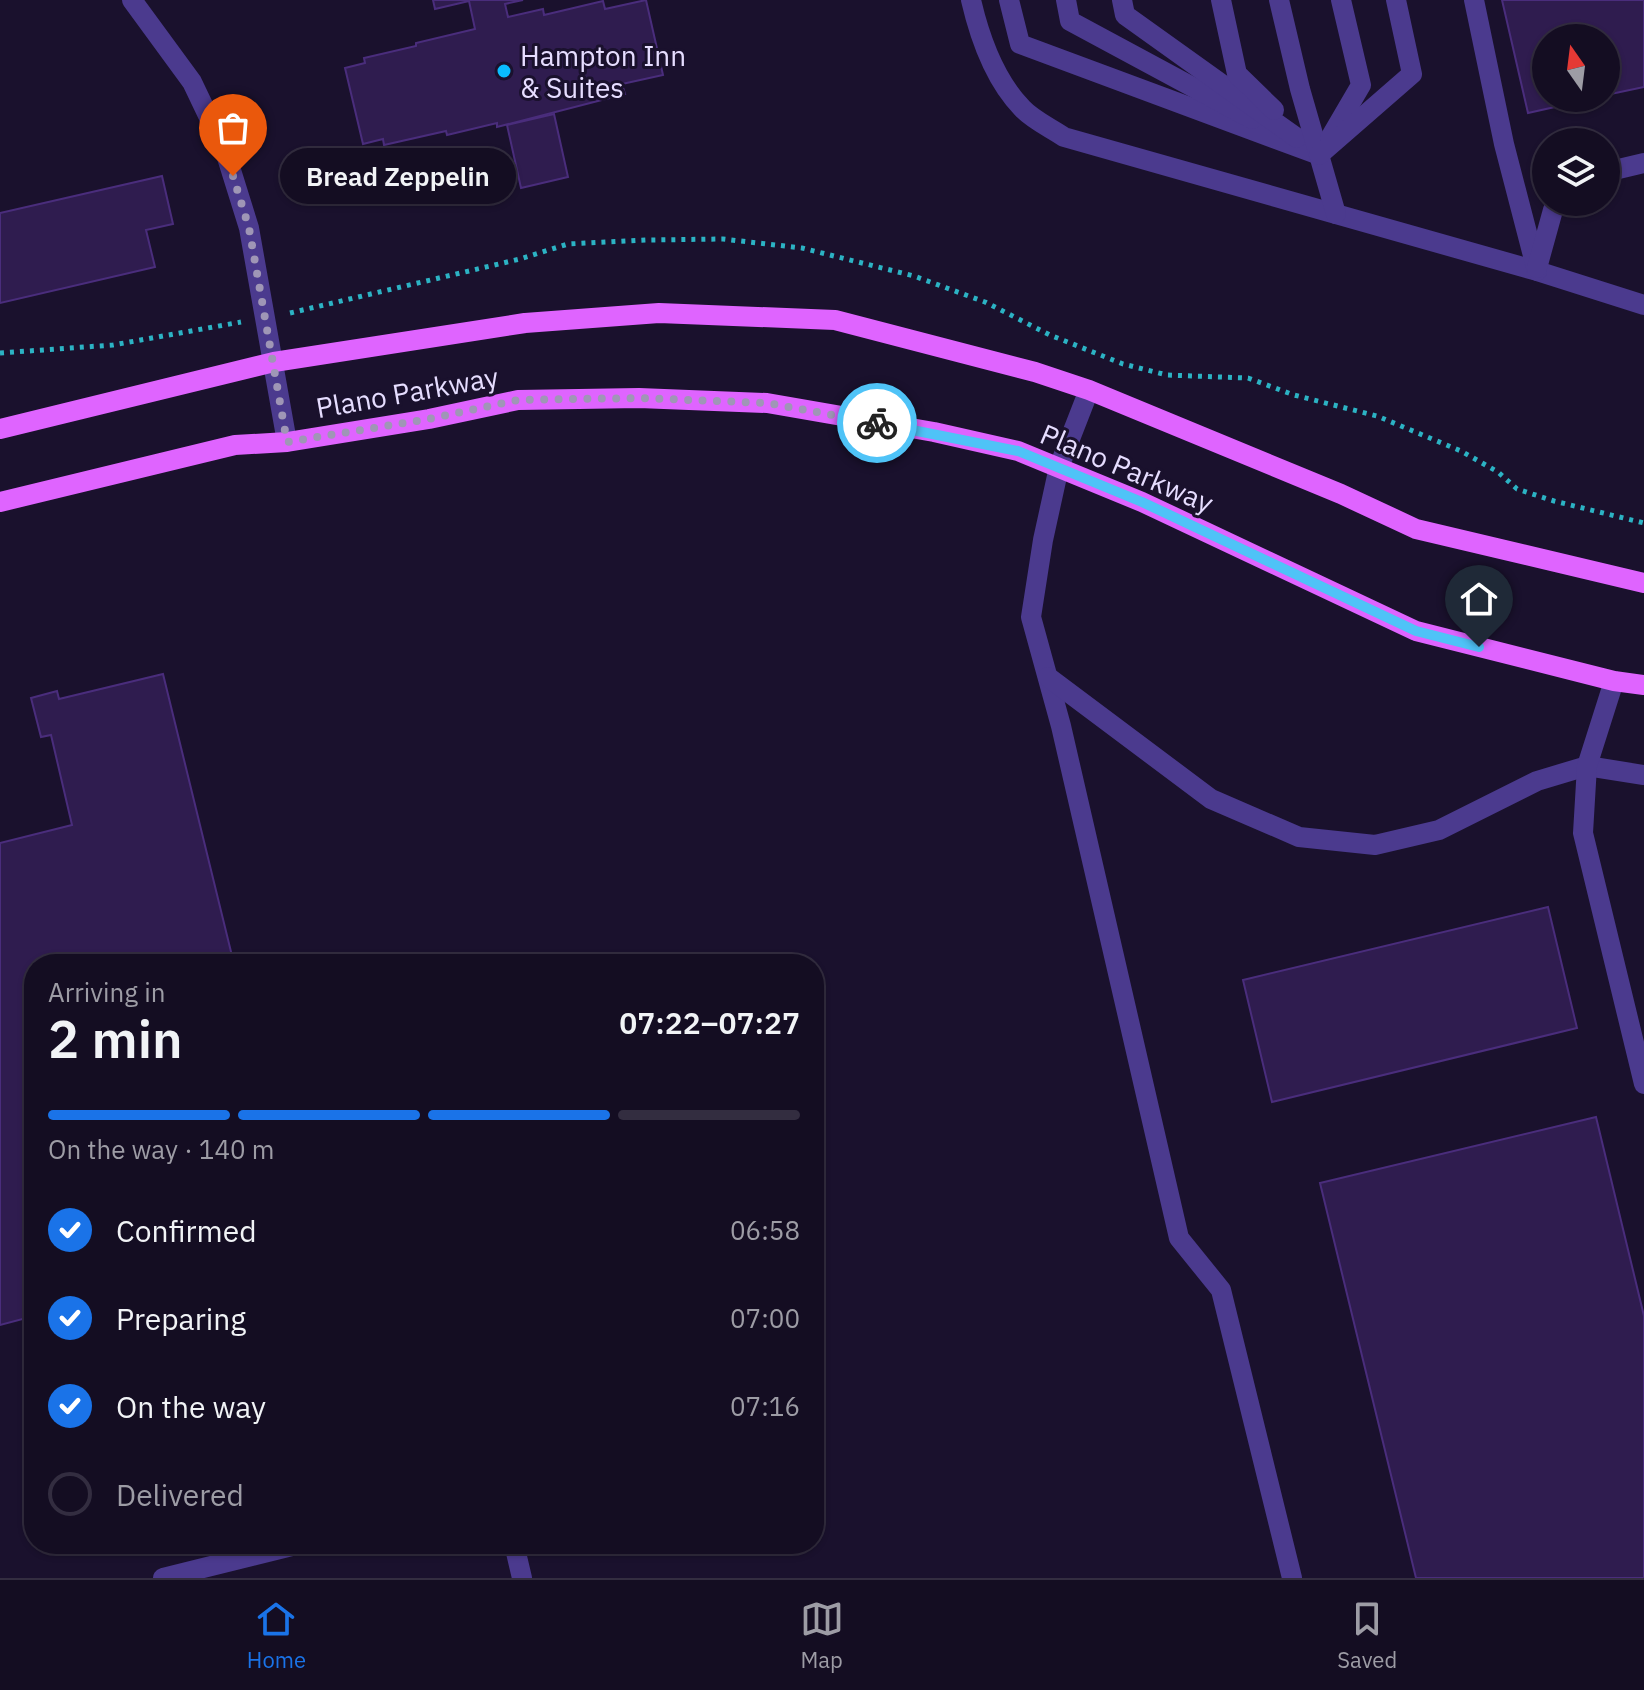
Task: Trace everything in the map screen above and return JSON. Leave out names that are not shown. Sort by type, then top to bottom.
[{"type":"main road","name":"Plano Parkway","points":[[0,429],[274,362],[547,320],[659,313],[835,320],[1035,372],[1089,390],[1341,494],[1416,529],[1644,583]]},
{"type":"main road","name":"Plano Parkway","points":[[0,502],[235,445],[287,442],[429,419],[518,400],[639,398],[767,403],[934,432],[1018,451],[1142,502],[1416,631],[1614,681],[1644,685]]},
{"type":"lane","points":[[132,0],[192,82],[225,151],[249,228],[287,442]]},
{"type":"lane","points":[[971,0],[992,66],[1023,109],[1064,137],[1537,271],[1644,305]]},
{"type":"lane","points":[[1009,0],[1020,44],[1319,155]]},
{"type":"lane","points":[[1066,0],[1070,21],[1319,155]]},
{"type":"lane","points":[[1122,0],[1125,15],[1319,155]]},
{"type":"lane","points":[[1221,0],[1237,74],[1319,155]]},
{"type":"lane","points":[[1279,0],[1300,89],[1336,214]]},
{"type":"lane","points":[[1319,155],[1361,85],[1341,0]]},
{"type":"lane","points":[[1319,155],[1412,74],[1396,0]]},
{"type":"lane","points":[[1474,0],[1504,144],[1537,271]]},
{"type":"lane","points":[[1620,169],[1644,163]]},
{"type":"lane","points":[[1537,271],[1551,216]]},
{"type":"lane","points":[[1089,390],[1059,467],[1031,617],[1048,677],[1179,1238],[1221,1290],[1292,1578]]},
{"type":"lane","points":[[1048,677],[1211,799],[1299,837],[1375,845],[1439,830],[1537,781],[1587,766],[1644,775]]},
{"type":"lane","points":[[1614,681],[1587,766],[1583,833],[1644,1084]]},
{"type":"lane","points":[[163,1578],[260,1554]]},
{"type":"lane","points":[[516,1554],[522,1578]]},
{"type":"building","name":"Hampton Inn & Suites","points":[[433,0],[523,0],[505,4],[508,17],[543,9],[544,15],[603,1],[605,9],[646,0],[663,75],[622,84],[625,94],[497,127],[497,123],[384,145],[383,139],[363,144],[345,68],[365,63],[364,58],[475,29],[469,1],[435,9]]},
{"type":"building","points":[[1502,0],[1644,0],[1644,87],[1620,92],[1620,24],[1532,24],[1532,112],[1528,113]]},
{"type":"building","points":[[554,114],[568,177],[521,188],[507,125]]},
{"type":"building","points":[[162,176],[173,224],[146,230],[155,267],[0,303],[0,213]]},
{"type":"building","points":[[163,674],[232,954],[24,954],[24,1319],[0,1325],[0,843],[72,825],[51,735],[41,737],[31,698],[57,691],[59,699]]},
{"type":"building","points":[[1548,907],[1577,1028],[1272,1102],[1243,980]]},
{"type":"building","points":[[1596,1117],[1644,1316],[1644,1578],[1416,1578],[1320,1183]]},
{"type":"way so far","points":[[233,176],[249,228],[287,442],[429,419],[518,400],[639,398],[767,403],[877,423]]},
{"type":"place","name":"Hampton Inn & Suites","points":[[504,71]]},
{"type":"place","name":"Bread Zeppelin","points":[[233,176]]},
{"type":"route","points":[[877,423],[1018,451],[1142,502],[1416,631],[1479,647]]}]
